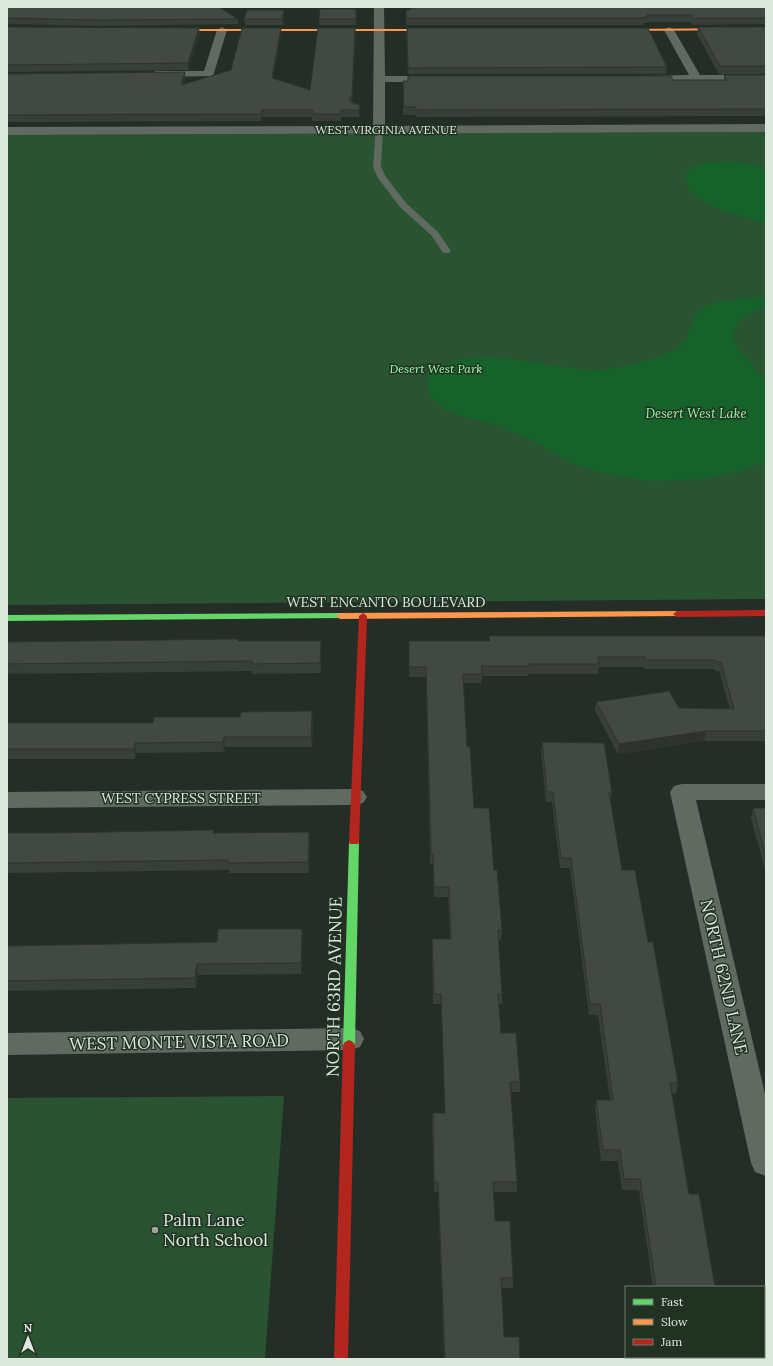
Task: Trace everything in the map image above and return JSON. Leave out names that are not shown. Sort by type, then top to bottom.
[{"type":"street","points":[[379,7],[379,129]]},
{"type":"street","points":[[613,30],[766,29]]},
{"type":"street","points":[[160,30],[449,30]]},
{"type":"street","points":[[147,75],[209,74],[222,30]]},
{"type":"street","points":[[669,30],[696,78]]},
{"type":"street","points":[[633,79],[766,78]]},
{"type":"street","points":[[378,80],[448,80]]},
{"type":"street","name":"WEST VIRGINIA AVENUE","points":[[7,131],[766,128]]},
{"type":"street","name":"WEST ENCANTO BOULEVARD","points":[[7,618],[766,613]]},
{"type":"street","name":"NORTH 63RD AVENUE","points":[[341,1359],[355,797],[363,616]]},
{"type":"street","name":"NORTH 62ND LANE","points":[[766,792],[682,792],[766,1163]]},
{"type":"street","name":"WEST CYPRESS STREET","points":[[7,800],[355,797]]},
{"type":"street","name":"WEST MONTE VISTA ROAD","points":[[7,1044],[350,1039]]},
{"type":"lane","points":[[379,129],[377,167],[382,178],[403,205],[434,234],[446,252]]},
{"type":"green space","name":"Desert West Park","points":[[766,132],[766,599],[7,605],[7,135]]},
{"type":"green space","name":"Palm Lane North School","points":[[284,1096],[265,1359],[7,1359],[7,1098]]},
{"type":"water","points":[[739,162],[766,169],[766,223],[717,208],[694,194],[687,186],[686,176],[691,168],[700,164]]},
{"type":"water","name":"Desert West Lake","points":[[766,296],[766,307],[746,316],[736,326],[734,332],[734,339],[738,348],[766,379],[766,461],[740,471],[704,479],[648,481],[604,473],[572,464],[539,444],[498,425],[472,419],[445,410],[430,397],[427,386],[430,371],[449,363],[467,359],[484,357],[501,358],[554,366],[600,370],[620,367],[656,358],[677,348],[683,343],[688,335],[697,312],[701,309],[716,302],[725,300]]},
{"type":"building","points":[[7,7],[219,7],[238,19],[98,20],[7,18]]},
{"type":"building","points":[[418,7],[766,7],[766,18],[693,18],[691,15],[647,15],[648,17],[643,17],[644,18],[406,18],[406,10]]},
{"type":"building","points":[[320,9],[356,9],[356,19],[319,19]]},
{"type":"building","points":[[247,10],[284,10],[282,19],[244,19]]},
{"type":"building","points":[[7,27],[199,28],[188,63],[7,65]]},
{"type":"building","points":[[698,27],[766,27],[766,66],[720,66]]},
{"type":"building","points":[[242,28],[281,28],[272,78],[310,90],[318,28],[355,28],[352,97],[350,97],[350,102],[360,105],[359,110],[341,110],[341,114],[312,114],[313,110],[262,110],[261,114],[7,115],[7,74],[185,72],[181,85],[231,70]]},
{"type":"building","points":[[407,28],[648,28],[667,67],[408,68]]},
{"type":"building","points":[[724,75],[766,75],[766,109],[416,110],[416,107],[404,107],[403,81],[408,81],[408,76],[671,76],[673,80],[727,80]]},
{"type":"building","points":[[489,636],[766,636],[766,731],[706,731],[619,744],[596,702],[669,691],[679,708],[734,709],[721,662],[716,662],[716,660],[646,660],[645,657],[598,657],[599,664],[528,664],[529,666],[481,666],[482,674],[463,674],[467,747],[470,747],[474,808],[489,808],[494,870],[497,870],[502,930],[498,930],[502,994],[498,994],[501,1033],[516,1033],[520,1082],[510,1082],[517,1182],[493,1182],[495,1221],[510,1221],[513,1278],[501,1278],[504,1337],[519,1337],[520,1359],[445,1359],[438,1182],[434,1182],[433,1113],[445,1113],[441,994],[434,994],[432,939],[451,939],[449,887],[434,887],[433,854],[431,854],[426,667],[409,667],[409,641],[490,641]]},
{"type":"building","points":[[238,639],[238,641],[321,641],[320,663],[252,664],[252,661],[7,664],[7,642]]},
{"type":"building","points":[[312,711],[311,737],[224,737],[223,742],[135,743],[134,749],[7,749],[7,723],[153,723],[154,717],[240,717],[241,712]]},
{"type":"building","points":[[542,742],[604,743],[612,792],[609,792],[622,870],[635,870],[648,942],[653,942],[678,1083],[670,1083],[689,1194],[699,1194],[715,1286],[656,1286],[640,1179],[624,1179],[620,1150],[603,1150],[596,1100],[613,1100],[600,1004],[590,1004],[571,858],[561,858],[553,792],[547,792]]},
{"type":"building","points":[[753,808],[766,808],[766,857]]},
{"type":"building","points":[[214,830],[213,833],[309,832],[308,862],[228,863],[228,860],[7,863],[7,833]]},
{"type":"building","points":[[218,929],[302,929],[301,963],[197,964],[195,978],[7,981],[7,946],[217,942]]},
{"type":"building","points":[[659,1358],[727,1358],[727,1359]]},
{"type":"traffic: fast","points":[[7,618],[340,616]]},
{"type":"traffic: fast","points":[[349,1045],[354,842]]},
{"type":"traffic: slow","points":[[619,30],[766,29]]},
{"type":"traffic: slow","points":[[169,30],[437,30]]},
{"type":"traffic: slow","points":[[340,616],[677,614]]},
{"type":"traffic: jam","points":[[677,614],[766,613]]},
{"type":"traffic: jam","points":[[354,842],[363,616]]},
{"type":"traffic: jam","points":[[341,1359],[349,1045]]},
{"type":"place","name":"Palm Lane North School","points":[[155,1230]]}]
